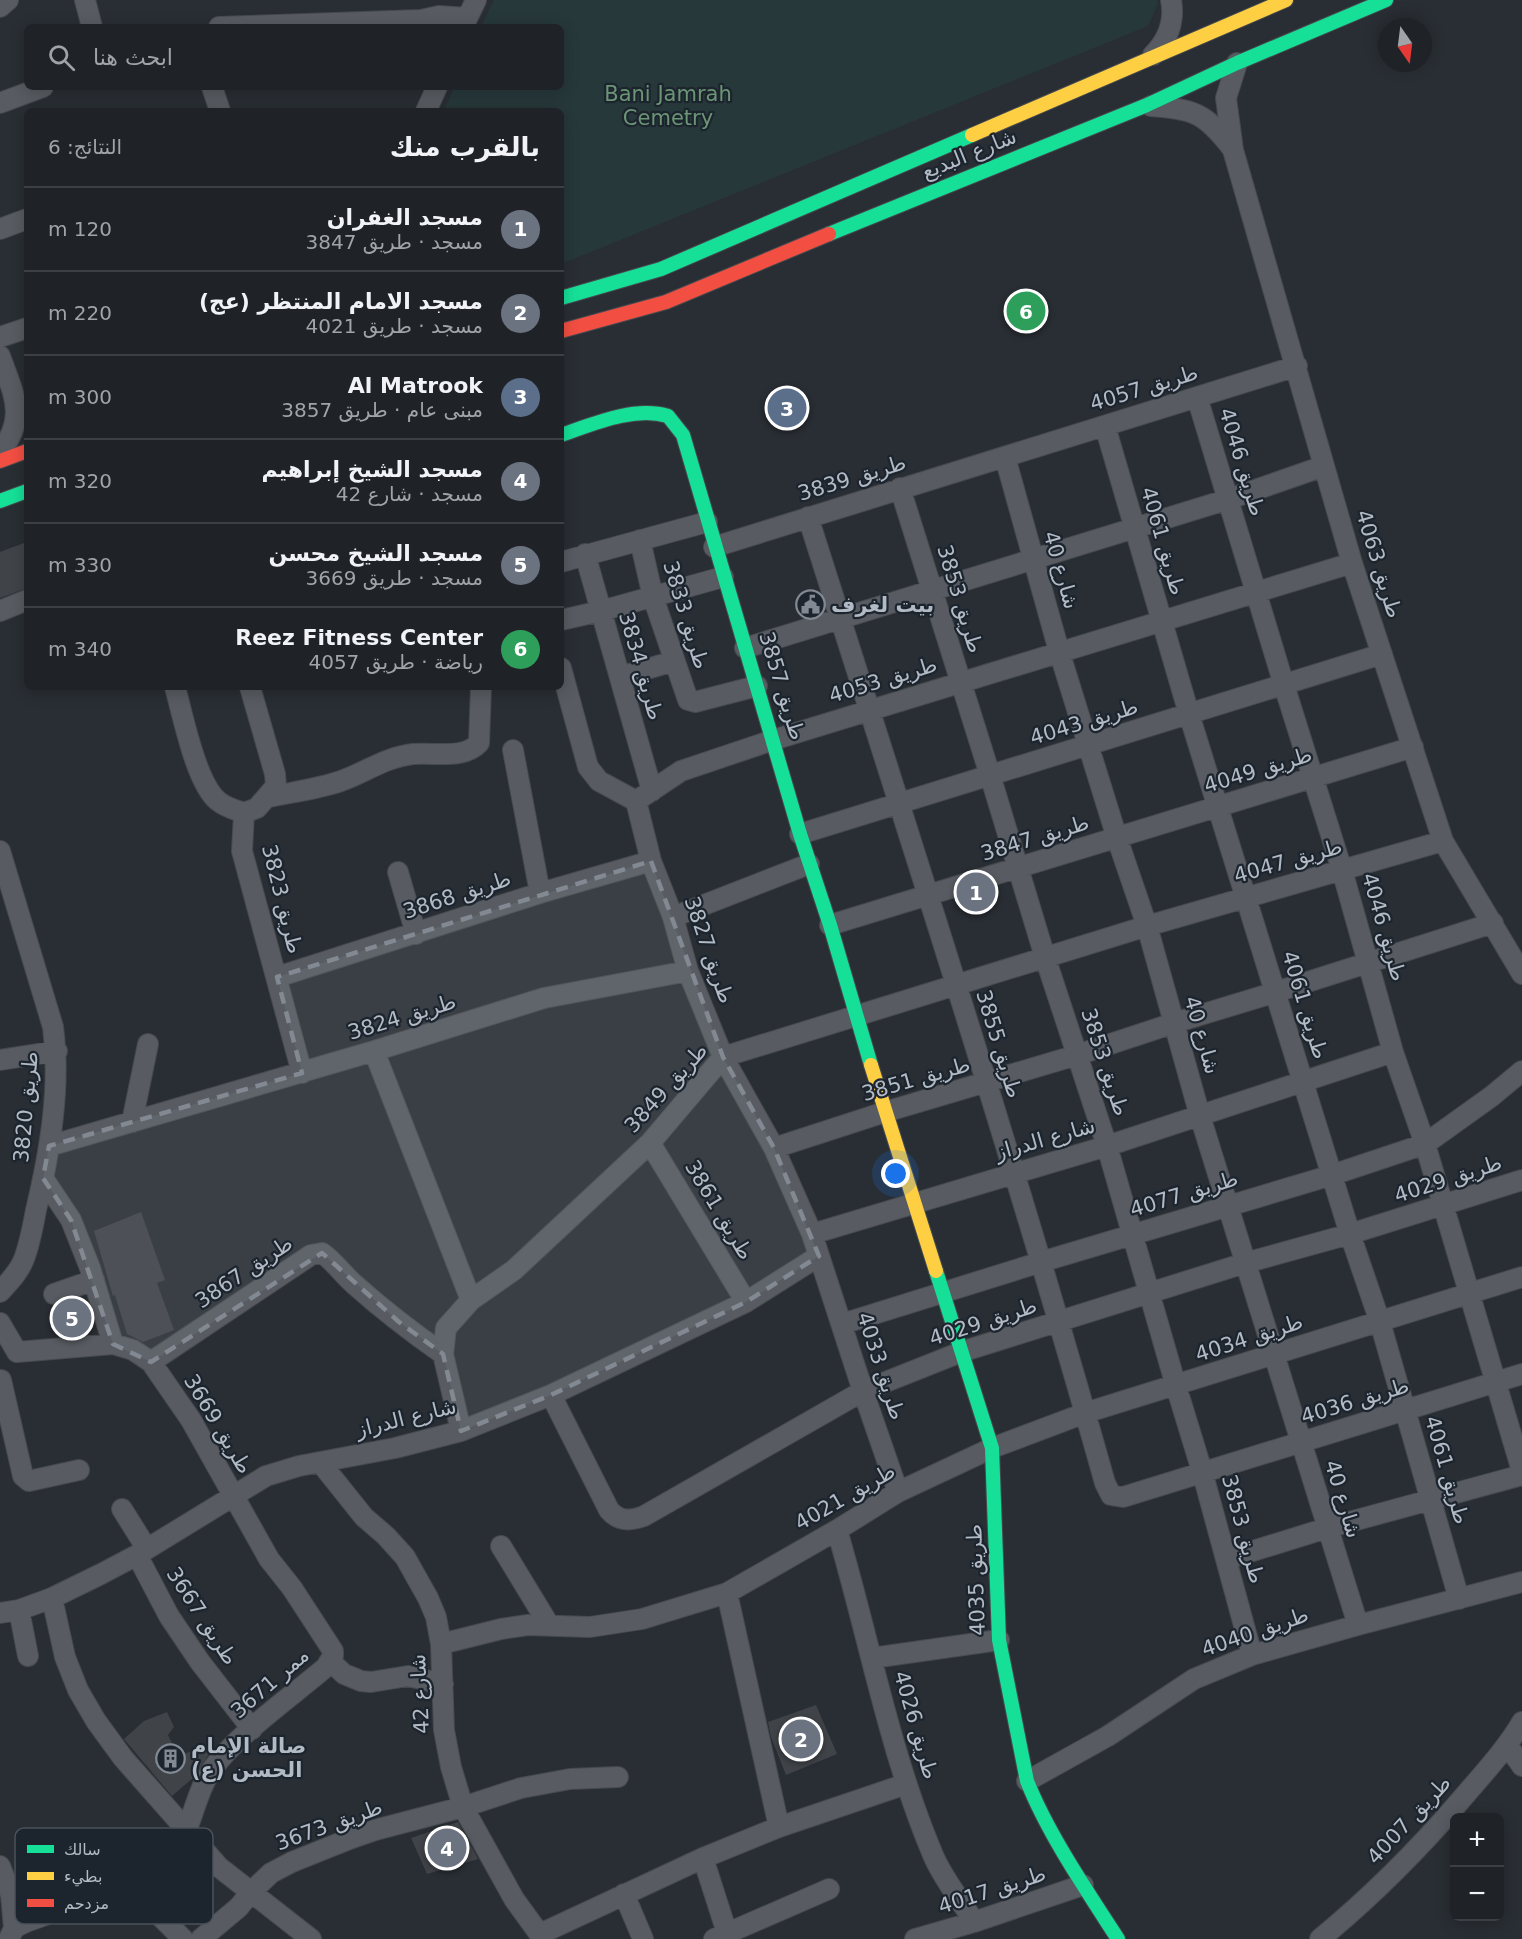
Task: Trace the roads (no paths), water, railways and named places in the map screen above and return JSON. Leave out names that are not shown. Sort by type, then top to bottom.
[{"type":"street","points":[[0,7],[8,0]]},
{"type":"street","points":[[85,0],[91,24]]},
{"type":"street","points":[[377,24],[430,23],[439,16],[465,22],[476,0]]},
{"type":"street","points":[[1150,58],[1160,48],[1172,23],[1171,0]]},
{"type":"street","points":[[1252,0],[1281,0]]},
{"type":"street","name":"شارع البديع","points":[[564,297],[661,270],[1286,0]]},
{"type":"street","name":"شارع البديع","points":[[564,330],[666,302],[973,174],[1147,105],[1237,63],[1386,0]]},
{"type":"street","name":"طريق 4063","points":[[1237,63],[1226,98],[1233,150],[1352,563],[1443,841],[1522,974]]},
{"type":"street","points":[[0,103],[35,90]]},
{"type":"street","points":[[213,90],[219,108]]},
{"type":"street","points":[[427,108],[436,90]]},
{"type":"street","name":"طريق 4063","points":[[1147,105],[1180,108],[1199,115],[1215,127],[1233,150]]},
{"type":"street","points":[[0,229],[24,220]]},
{"type":"street","points":[[0,338],[24,329]]},
{"type":"street","points":[[0,356],[22,408],[0,452]]},
{"type":"street","name":"طريق 4057","points":[[1005,457],[1297,366]]},
{"type":"street","name":"طريق 4046","points":[[1197,397],[1342,870],[1393,1052],[1425,1144],[1522,1473]]},
{"type":"street","name":"طريق 3857","points":[[564,434],[638,414],[656,413],[668,416],[676,423],[687,447],[714,547],[800,834],[830,925],[914,1204]]},
{"type":"street","name":"طريق 4061","points":[[1105,426],[1189,714],[1220,807],[1350,1234],[1380,1322],[1459,1599]]},
{"type":"street","points":[[0,460],[24,452]]},
{"type":"street","name":"طريق 3839","points":[[714,547],[1005,457]]},
{"type":"street","name":"شارع 40","points":[[1005,457],[1059,651],[1147,926],[1200,1116],[1358,1624]]},
{"type":"street","points":[[745,648],[1229,499],[1324,466]]},
{"type":"street","name":"طريق 3853","points":[[900,488],[1017,868],[1107,1146],[1227,1559],[1252,1654]]},
{"type":"street","points":[[0,501],[24,492]]},
{"type":"street","name":"طريق 3855","points":[[808,517],[956,984],[1041,1262],[1105,1483],[1111,1495],[1123,1497],[1202,1472]]},
{"type":"street","points":[[564,561],[707,522]]},
{"type":"street","name":"طريق 3833","points":[[640,540],[653,597],[690,702]]},
{"type":"street","name":"طريق 3834","points":[[585,554],[620,677],[644,796]]},
{"type":"street","name":"طريق 4053","points":[[644,796],[681,771],[773,740],[1352,563]]},
{"type":"street","points":[[564,619],[723,577]]},
{"type":"street","points":[[0,611],[24,601]]},
{"type":"street","name":"طريق 4043","points":[[800,834],[1382,654]]},
{"type":"street","points":[[620,677],[674,661]]},
{"type":"street","points":[[564,679],[588,767],[599,781],[644,796]]},
{"type":"street","name":"طريق 3834","points":[[690,702],[757,686]]},
{"type":"street","points":[[176,690],[201,774],[209,791],[219,802],[244,813],[257,808],[269,797],[276,786],[275,774],[251,690]]},
{"type":"street","points":[[269,797],[341,781],[379,763],[403,756],[466,753],[479,743],[481,690]]},
{"type":"street","name":"طريق 4049","points":[[1117,838],[1413,747]]},
{"type":"street","points":[[513,750],[540,893]]},
{"type":"street","name":"طريق 3827","points":[[644,796],[651,861],[673,917],[688,971],[723,1057],[774,1148],[812,1234],[819,1256]]},
{"type":"street","name":"طريق 3823","points":[[244,813],[242,851],[278,977],[302,1073]]},
{"type":"street","name":"طريق 3847","points":[[830,925],[1117,838]]},
{"type":"street","name":"طريق 4047","points":[[1147,926],[1443,841]]},
{"type":"street","name":"طريق 3820","points":[[0,851],[5,895],[53,1027],[57,1051],[49,1146],[24,1260],[15,1276],[0,1292]]},
{"type":"street","name":"طريق 3868","points":[[278,977],[540,893],[651,861]]},
{"type":"street","points":[[673,917],[809,864]]},
{"type":"street","points":[[398,872],[416,934]]},
{"type":"street","name":"طريق 3851","points":[[774,1148],[1493,923]]},
{"type":"street","name":"طريق 3849","points":[[461,1431],[443,1354],[446,1328],[471,1300],[514,1270],[650,1143],[723,1057],[856,1014],[1147,926]]},
{"type":"street","name":"طريق 3824","points":[[49,1146],[374,1052],[544,998],[688,971]]},
{"type":"street","points":[[132,1122],[148,1044]]},
{"type":"street","points":[[0,1059],[57,1051]]},
{"type":"street","points":[[374,1052],[471,1300]]},
{"type":"street","name":"شارع الدراز","points":[[812,1234],[1107,1146],[1393,1052]]},
{"type":"street","name":"طريق 4077","points":[[842,1324],[1332,1175],[1425,1144],[1492,1096],[1522,1071]]},
{"type":"street","name":"طريق 3861","points":[[650,1143],[746,1302]]},
{"type":"street","points":[[43,1178],[70,1220],[93,1280],[113,1344]]},
{"type":"street","name":"طريق 4029","points":[[551,1395],[609,1510],[615,1517],[624,1520],[635,1519],[863,1391],[960,1352],[1245,1263],[1443,1207],[1522,1180]]},
{"type":"street","name":"طريق 4035","points":[[914,1204],[992,1448],[999,1640],[1027,1781],[1034,1799],[1083,1885],[1118,1939]]},
{"type":"street","name":"طريق 3867","points":[[151,1362],[311,1255],[322,1253],[353,1284],[443,1354]]},
{"type":"street","name":"شارع الدراز","points":[[9,1612],[52,1598],[142,1552],[266,1476],[461,1431],[551,1395],[746,1302],[819,1256]]},
{"type":"street","name":"طريق 4033","points":[[819,1256],[898,1492]]},
{"type":"street","name":"طريق 4034","points":[[992,1448],[1085,1413],[1522,1277]]},
{"type":"street","points":[[54,1294],[93,1280]]},
{"type":"street","points":[[0,1323],[17,1352],[0,1381],[23,1476],[28,1480],[79,1470]]},
{"type":"street","name":"طريق 3669","points":[[17,1352],[113,1344],[133,1350],[151,1362],[191,1420],[269,1559],[292,1588],[333,1651],[332,1659]]},
{"type":"street","name":"طريق 4036","points":[[1202,1472],[1522,1374]]},
{"type":"street","name":"طريق 4021","points":[[441,1644],[501,1629],[528,1625],[590,1627],[642,1619],[727,1593],[898,1492],[992,1448]]},
{"type":"street","name":"شارع 42","points":[[320,1462],[364,1517],[405,1557],[429,1598],[436,1617],[441,1644],[444,1730],[451,1767],[463,1807],[514,1899],[542,1936]]},
{"type":"street","points":[[1227,1559],[1522,1473]]},
{"type":"street","name":"طريق 3667","points":[[122,1509],[169,1616],[200,1662],[252,1729]]},
{"type":"street","name":"طريق 4026","points":[[837,1530],[906,1784],[934,1858],[974,1922]]},
{"type":"street","points":[[501,1546],[549,1625]]},
{"type":"street","name":"طريق 4040","points":[[1027,1781],[1108,1736],[1194,1679],[1252,1654],[1522,1582]]},
{"type":"street","points":[[727,1593],[779,1827]]},
{"type":"street","points":[[52,1598],[65,1657],[87,1706],[123,1758],[184,1828]]},
{"type":"street","points":[[9,1612],[27,1656]]},
{"type":"street","points":[[872,1658],[999,1640]]},
{"type":"street","points":[[332,1659],[344,1674],[362,1681],[371,1682],[408,1676],[443,1684]]},
{"type":"street","name":"ممر 3671","points":[[187,1828],[205,1779],[229,1750],[332,1659]]},
{"type":"street","name":"طريق 4007","points":[[1320,1939],[1359,1908],[1423,1843],[1508,1746],[1522,1722]]},
{"type":"street","points":[[1508,1746],[1522,1767]]},
{"type":"street","name":"طريق 3673","points":[[201,1939],[239,1907],[271,1873],[292,1862],[375,1830],[513,1791],[546,1783],[618,1777]]},
{"type":"street","points":[[542,1936],[624,1894],[703,1858],[779,1827],[906,1784]]},
{"type":"street","points":[[703,1858],[723,1937],[828,1889]]},
{"type":"street","points":[[213,1860],[250,1893],[311,1939]]},
{"type":"street","points":[[0,1866],[12,1933],[34,1924]]},
{"type":"street","name":"طريق 4017","points":[[915,1939],[974,1922],[1083,1885]]},
{"type":"street","points":[[624,1894],[643,1939]]},
{"type":"street","points":[[168,1924],[183,1939]]},
{"type":"place","name":"Reez Fitness Center","points":[[1026,311]]},
{"type":"place","name":"Al Matrook","points":[[787,408]]},
{"type":"place","name":"بيت لغرف","points":[[810,605]]},
{"type":"place","name":"مسجد الغفران","points":[[976,892]]},
{"type":"place","name":"مسجد الشيخ محسن","points":[[72,1318]]},
{"type":"place","name":"مسجد الامام المنتظر (عج)","points":[[801,1739]]},
{"type":"place","name":"صالة الإمام الحسن (ع)","points":[[170,1758]]},
{"type":"place","name":"مسجد الشيخ إبراهيم","points":[[447,1848]]},
{"type":"park label","name":"Bani Jamrah Cemetry","points":[[668,106]]}]
